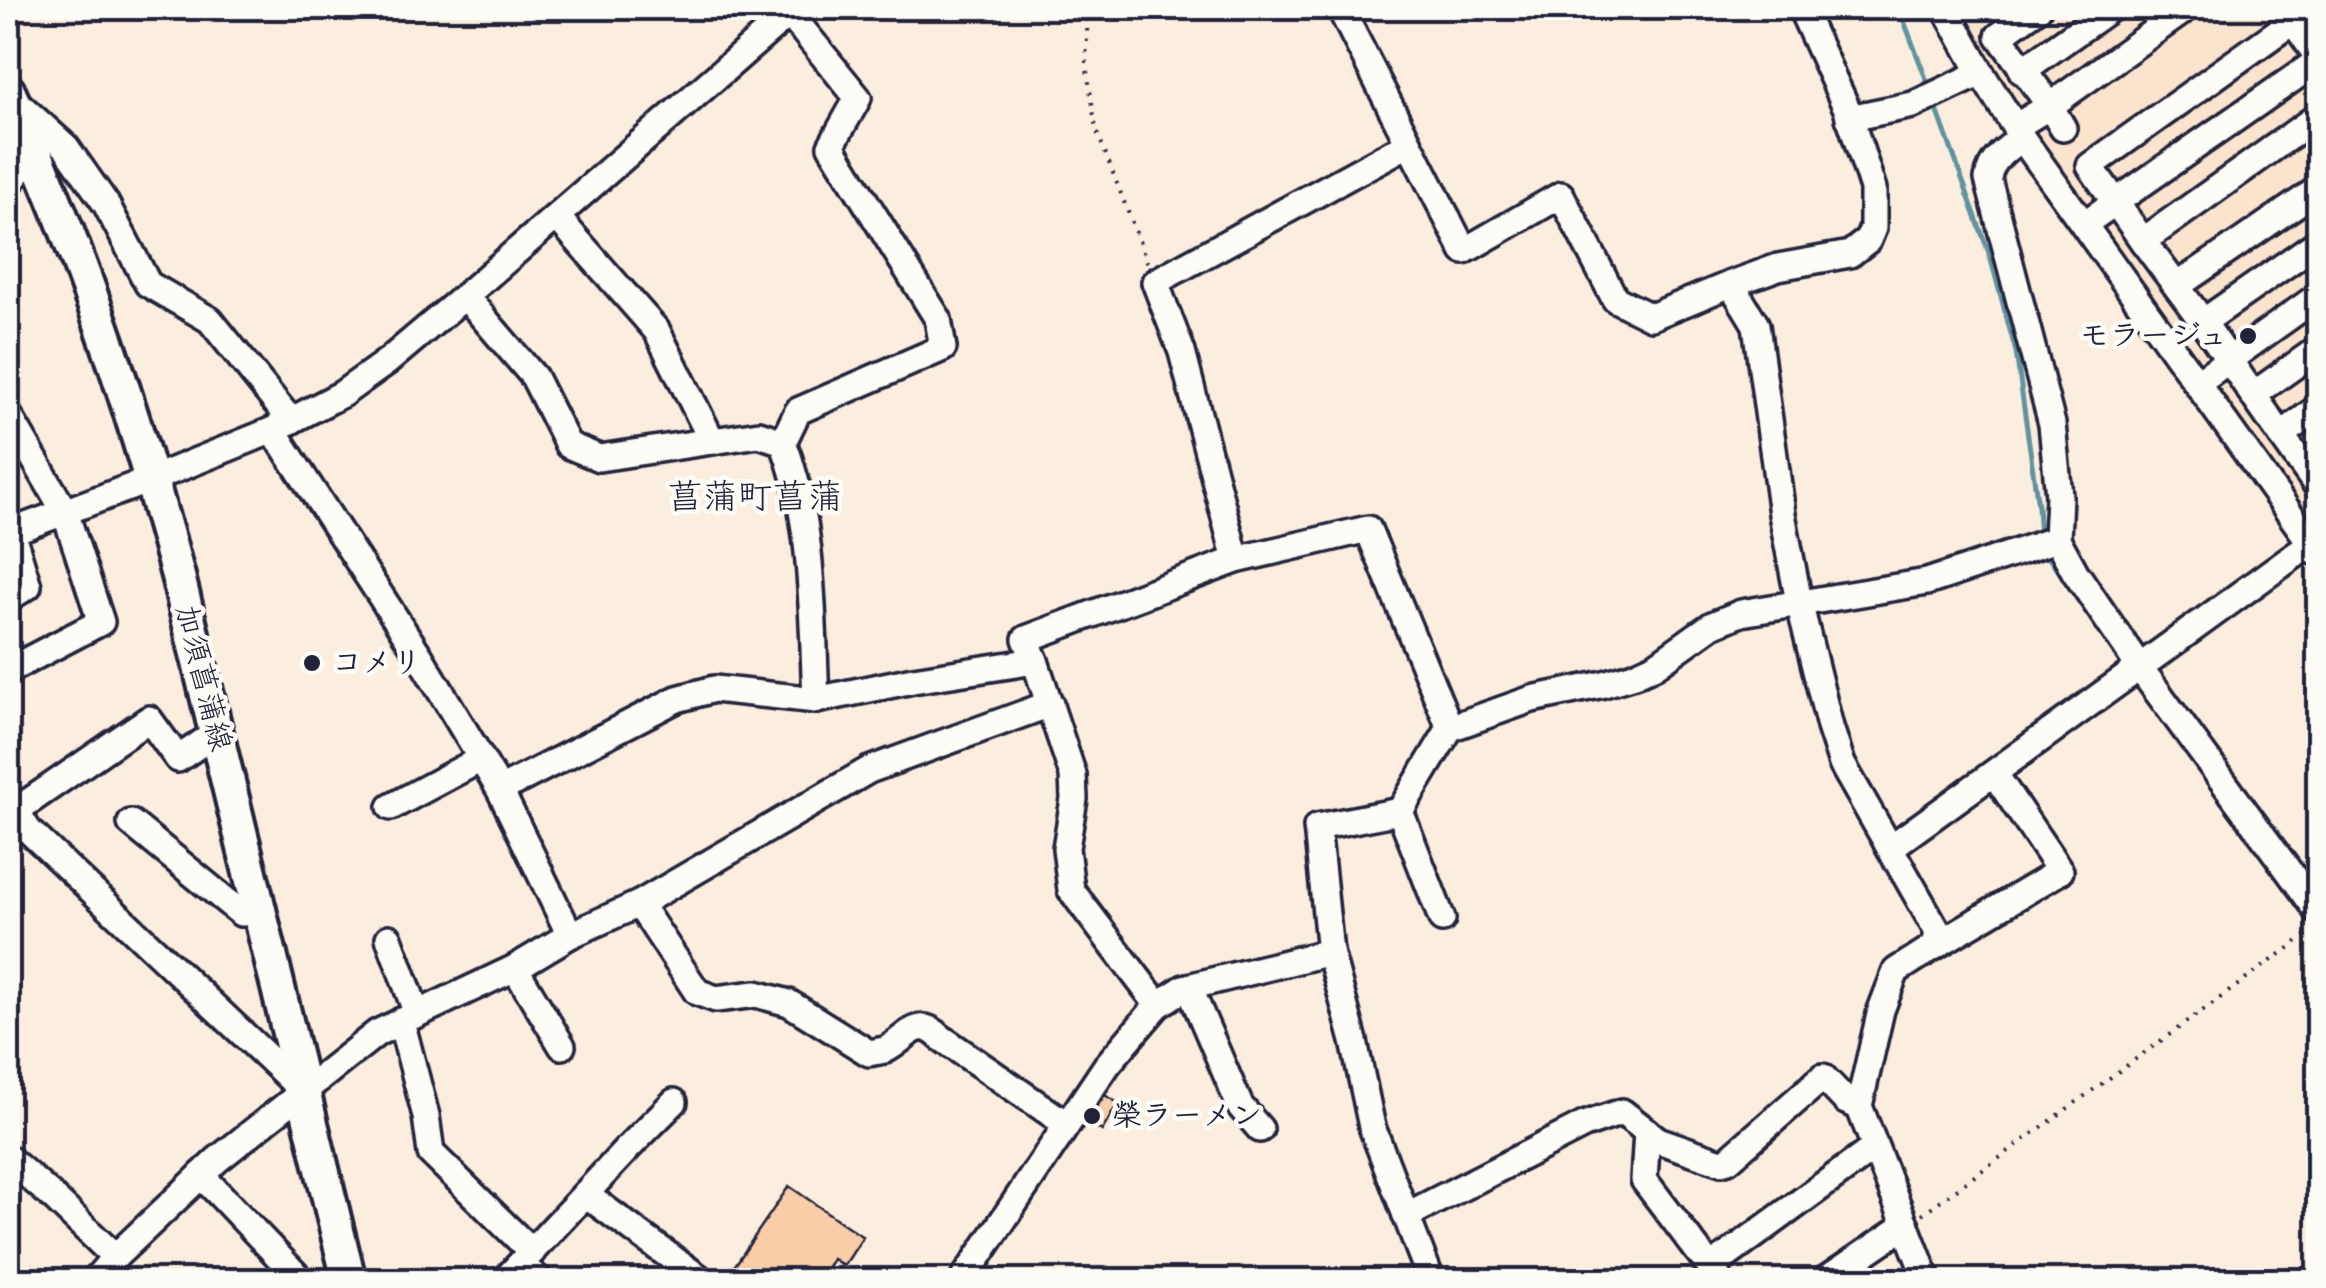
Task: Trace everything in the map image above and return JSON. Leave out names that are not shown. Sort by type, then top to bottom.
[{"type":"main road","name":"加須菖蒲線","points":[[9,94],[100,319],[152,479],[350,1280]]},
{"type":"street","points":[[1340,8],[1464,251],[1561,196],[1615,298],[1650,317],[1778,266],[1850,254],[1868,240],[1873,190],[1849,118],[1801,8]]},
{"type":"street","points":[[1890,848],[2316,544],[2019,132],[1946,8]]},
{"type":"street","points":[[2038,8],[1999,36],[2057,117]]},
{"type":"street","points":[[2022,71],[2112,8]]},
{"type":"street","points":[[2188,8],[2057,117],[2019,132],[1989,168],[1988,179],[2052,424],[2059,496],[2057,539],[2140,668],[2318,911]]},
{"type":"street","points":[[8,598],[28,586],[9,532],[282,426],[342,394],[388,361],[557,217],[791,10],[858,98],[831,146],[938,319],[943,348],[798,411],[783,442],[792,466],[809,560],[816,700]]},
{"type":"street","points":[[2084,224],[2116,203],[2318,59],[2293,21],[2090,166],[2116,203],[2143,241],[2230,359],[2253,395],[2314,473],[2276,492]]},
{"type":"street","points":[[1849,118],[1914,106],[1981,73]]},
{"type":"street","points":[[9,94],[66,147],[106,204],[148,284],[210,320],[282,426],[500,790],[570,935]]},
{"type":"street","points":[[2143,241],[2318,116]]},
{"type":"street","points":[[1236,560],[1182,352],[1155,282],[1408,144]]},
{"type":"street","points":[[8,184],[34,153]]},
{"type":"street","points":[[2177,286],[2318,190]]},
{"type":"street","points":[[557,217],[657,331],[712,441]]},
{"type":"street","points":[[2203,322],[2318,242]]},
{"type":"street","points":[[1731,284],[1756,325],[1782,514],[1830,727],[1842,764],[1938,932],[1935,946]]},
{"type":"street","points":[[464,296],[534,377],[568,445],[599,458],[759,434],[783,442]]},
{"type":"street","points":[[2198,382],[2318,296]]},
{"type":"street","points":[[2253,395],[2318,349]]},
{"type":"street","points":[[2282,434],[2318,408]]},
{"type":"street","points":[[8,414],[65,512],[101,622],[8,668]]},
{"type":"street","points":[[1158,1005],[1071,890],[1066,848],[1074,799],[1073,776],[1026,639],[1236,560],[1368,529],[1450,728]]},
{"type":"street","points":[[1431,1280],[1372,1127],[1330,952],[1318,827],[1400,811],[1450,728],[1532,700],[1634,675],[1712,625],[1741,614],[1799,602],[1928,582],[2057,539]]},
{"type":"street","points":[[500,790],[677,700],[714,689],[816,700],[1035,660]]},
{"type":"street","points":[[95,1280],[201,1174],[377,1032],[516,968],[570,935],[639,904],[869,770],[1050,704]]},
{"type":"street","points":[[216,733],[178,758],[149,719],[10,808],[28,830],[304,1091]]},
{"type":"street","points":[[391,807],[481,759]]},
{"type":"street","points":[[1927,1280],[1859,1106],[1881,1010],[1896,971],[2060,871],[1994,773]]},
{"type":"street","points":[[1400,811],[1442,920]]},
{"type":"street","points":[[131,823],[240,912],[260,912]]},
{"type":"street","points":[[639,904],[697,992],[716,1000],[756,994],[789,1003],[868,1053],[884,1050],[921,1028],[931,1028],[1066,1124]]},
{"type":"street","points":[[389,938],[409,1018],[431,1153],[524,1269],[585,1194],[674,1102]]},
{"type":"street","points":[[963,1280],[1107,1065],[1158,1005],[1189,987],[1330,952]]},
{"type":"street","points":[[516,968],[562,1046]]},
{"type":"street","points":[[1189,987],[1240,1106],[1260,1129]]},
{"type":"street","points":[[1406,1216],[1614,1113],[1622,1112],[1658,1140],[1721,1162],[1823,1077],[1846,1100],[1859,1106]]},
{"type":"street","points":[[1646,1131],[1644,1180],[1716,1274],[1874,1148]]},
{"type":"street","points":[[8,1158],[115,1257]]},
{"type":"street","points":[[201,1174],[301,1280]]},
{"type":"street","points":[[585,1194],[702,1280]]},
{"type":"street","points":[[1825,1280],[1906,1225]]},
{"type":"path","points":[[1088,8],[1086,63],[1096,129],[1155,282]]},
{"type":"path","points":[[1906,1225],[2318,926]]},
{"type":"shaded area","name":"モラージュ","points":[[1957,8],[2309,8],[2318,20],[2318,524],[2312,522],[2044,149],[1991,69]]},
{"type":"building","points":[[1098,1091],[1118,1103],[1102,1131],[1082,1119]]},
{"type":"building","points":[[789,1186],[863,1237],[844,1266],[833,1259],[819,1280],[725,1280]]},
{"type":"waterway","points":[[1899,8],[1930,89]]},
{"type":"waterway","points":[[1935,104],[1990,256],[2016,352],[2040,538]]},
{"type":"waterway","points":[[2045,553],[2077,596]]},
{"type":"waterway","points":[[2309,917],[2318,930]]},
{"type":"waterway","points":[[2298,1280],[2318,1276]]},
{"type":"place","name":"モラージュ","points":[[2248,336]]},
{"type":"place","name":"コメリ","points":[[312,663]]},
{"type":"place","name":"榮ラーメン","points":[[1092,1116]]},
{"type":"district","name":"菖蒲町菖蒲","points":[[755,497]]}]
